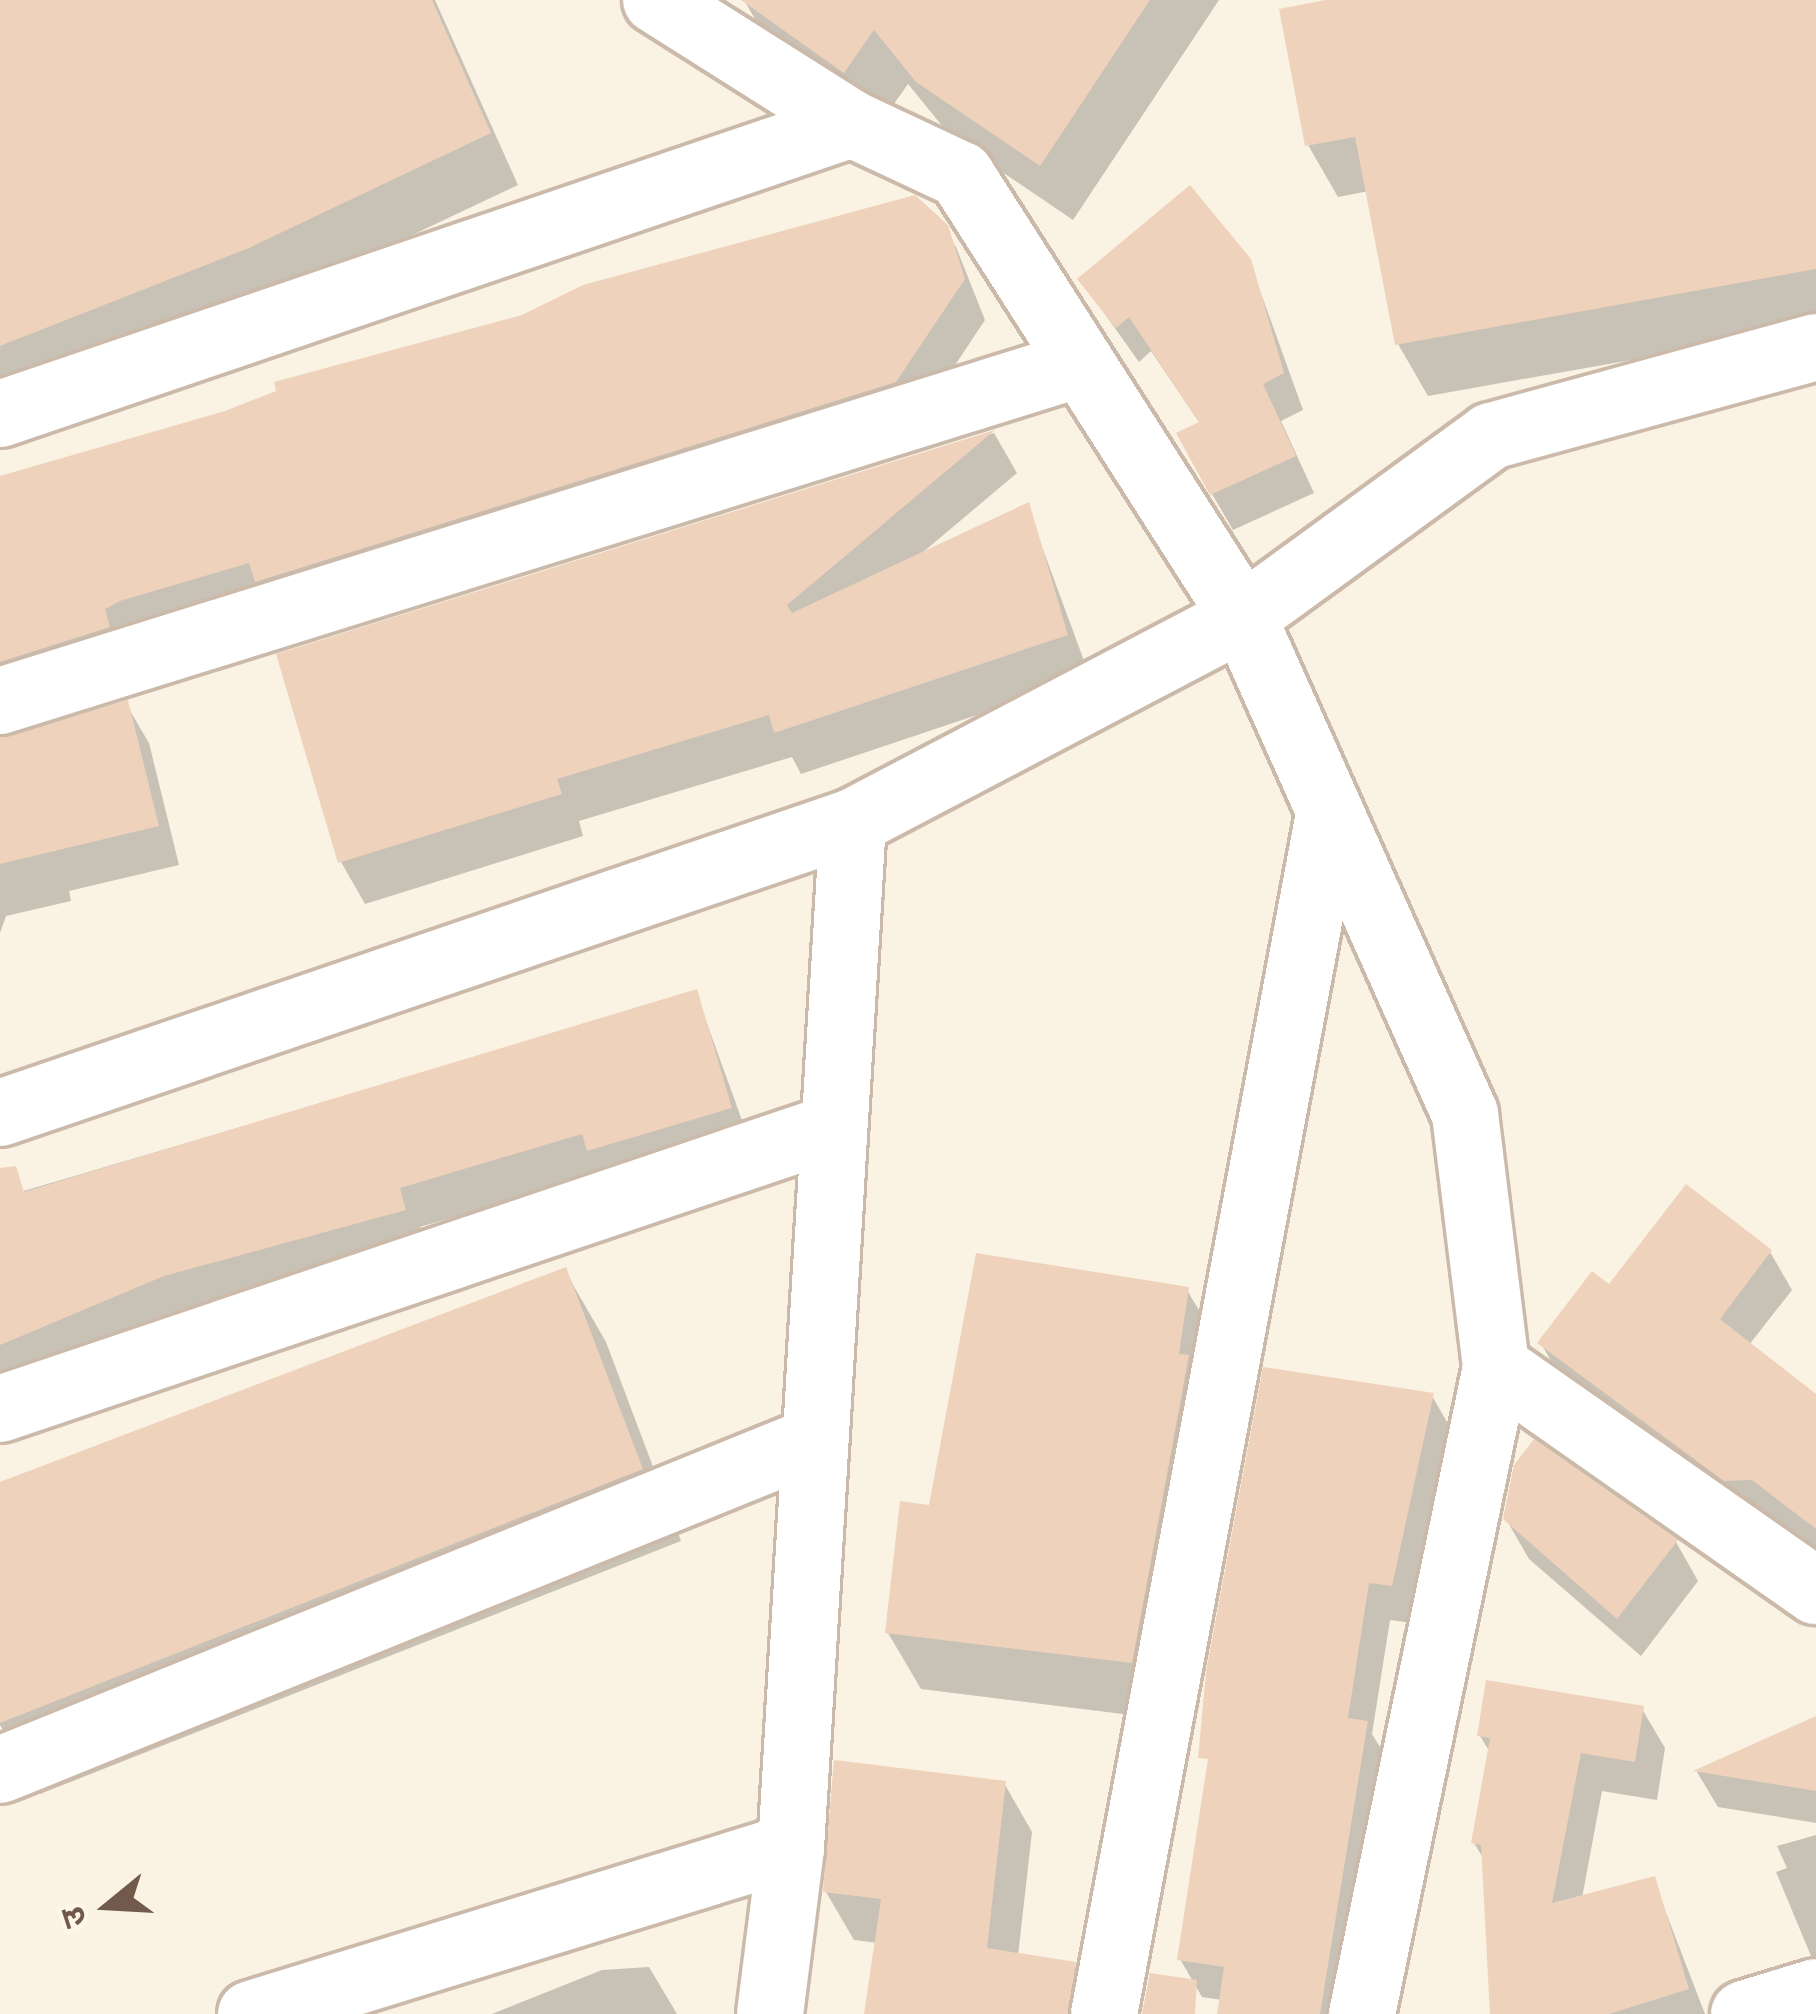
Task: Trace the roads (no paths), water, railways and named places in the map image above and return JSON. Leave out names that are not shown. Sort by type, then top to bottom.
[{"type":"street","points":[[656,0],[852,124],[961,175],[1073,366],[1243,617],[1466,1114],[1496,1367],[1361,2014]]},
{"type":"street","points":[[0,414],[852,124]]},
{"type":"street","points":[[0,1113],[853,822],[1243,617],[1391,519],[1491,436],[1816,347]]},
{"type":"street","points":[[0,701],[1073,366]]},
{"type":"street","points":[[1104,2014],[1329,814]]},
{"type":"street","points":[[770,2014],[791,1847],[853,822]]},
{"type":"street","points":[[0,1409],[834,1127]]},
{"type":"street","points":[[1496,1367],[1816,1591]]},
{"type":"street","points":[[0,1770],[814,1440]]},
{"type":"street","points":[[250,2014],[396,1991],[791,1847]]},
{"type":"street","points":[[1744,2014],[1816,1992]]}]
